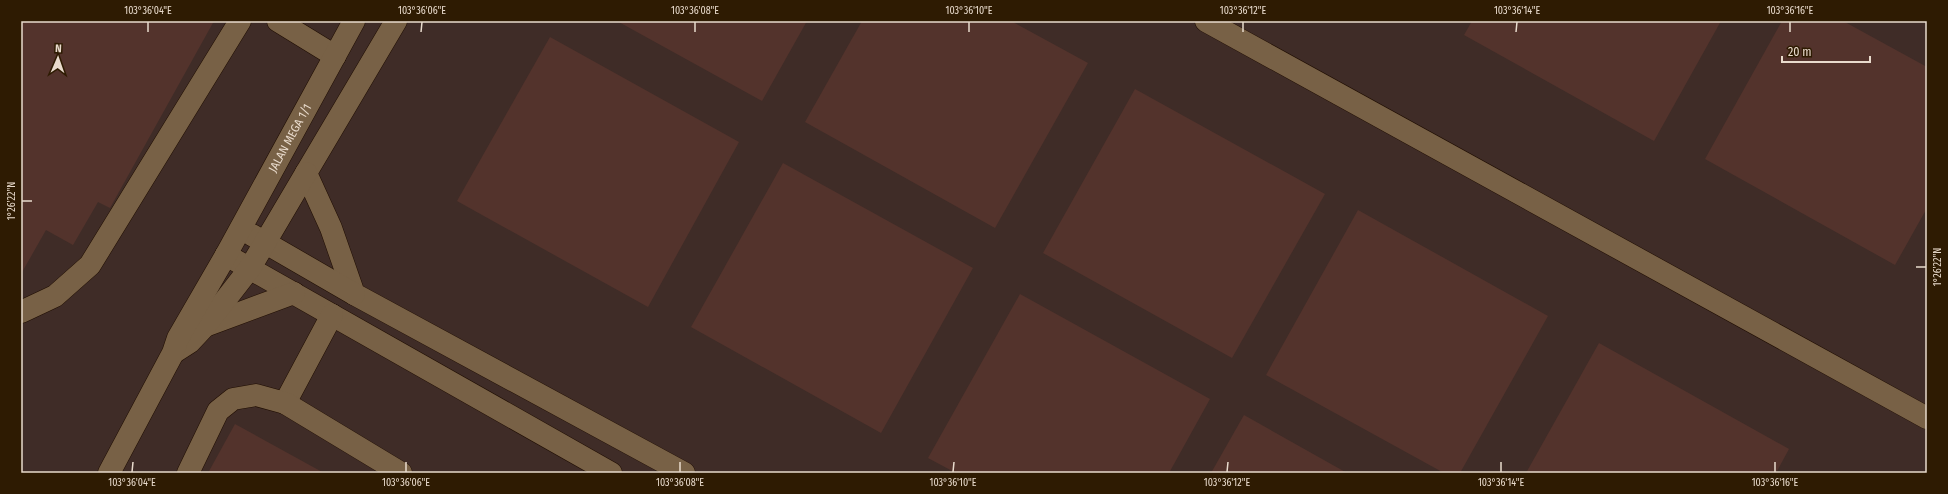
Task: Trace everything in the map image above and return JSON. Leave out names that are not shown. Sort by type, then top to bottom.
[{"type":"street","points":[[21,312],[55,296],[90,265],[240,21]]},
{"type":"street","points":[[278,21],[335,56]]},
{"type":"street","name":"JALAN MEGA 1/1","points":[[108,473],[173,353],[178,338],[226,255],[354,21]]},
{"type":"street","points":[[173,353],[190,342],[205,326],[250,268],[396,21]]},
{"type":"street","points":[[1206,21],[1927,418]]},
{"type":"street","points":[[306,173],[331,228],[354,294]]},
{"type":"street","points":[[240,229],[354,294],[684,473]]},
{"type":"street","points":[[226,255],[611,473]]},
{"type":"street","points":[[205,326],[294,293]]},
{"type":"street","points":[[285,403],[332,315]]},
{"type":"street","points":[[188,473],[218,412],[233,399],[256,395],[285,403],[401,473]]},
{"type":"shaded area","points":[[21,21],[1927,21],[1927,473],[21,473]]},
{"type":"building","points":[[21,21],[214,21],[110,208],[98,202],[73,245],[46,230],[21,274]]},
{"type":"building","points":[[617,21],[807,21],[762,101]]},
{"type":"building","points":[[862,21],[1011,21],[1088,63],[995,228],[805,122]]},
{"type":"building","points":[[1472,21],[1721,21],[1654,141],[1464,35]]},
{"type":"building","points":[[1782,21],[1843,21],[1927,67],[1927,208],[1895,265],[1705,159]]},
{"type":"building","points":[[550,37],[739,142],[648,307],[457,201]]},
{"type":"building","points":[[1135,89],[1325,194],[1232,358],[1043,253]]},
{"type":"building","points":[[783,163],[973,268],[881,433],[691,327]]},
{"type":"building","points":[[1358,210],[1548,316],[1460,473],[1444,473],[1266,375]]},
{"type":"building","points":[[1020,294],[1210,399],[1169,473],[956,473],[928,458]]},
{"type":"building","points":[[1599,343],[1789,449],[1776,473],[1526,473]]},
{"type":"building","points":[[1244,415],[1347,473],[1211,473]]},
{"type":"building","points":[[235,424],[324,473],[208,473]]}]
